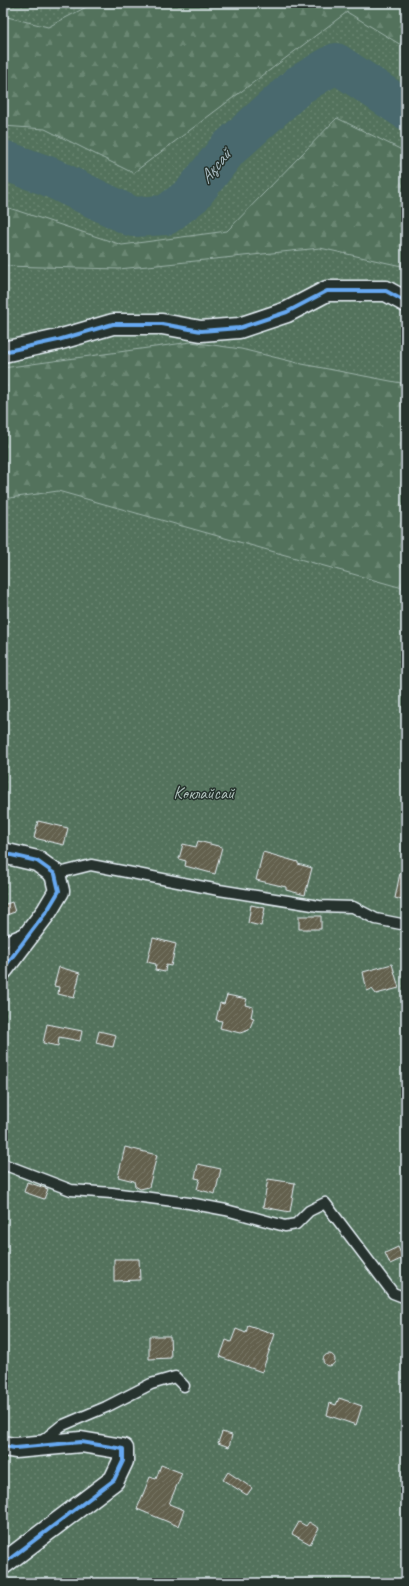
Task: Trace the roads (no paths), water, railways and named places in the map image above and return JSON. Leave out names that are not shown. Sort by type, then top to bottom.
[{"type":"street","points":[[3,352],[58,340],[113,324],[162,324],[201,331],[239,328],[287,312],[327,291],[386,291],[406,302]]},
{"type":"street","points":[[3,853],[37,861],[55,874],[59,891],[47,911],[31,930],[3,969]]},
{"type":"street","points":[[3,1446],[15,1448],[82,1442],[102,1444],[123,1449],[123,1461],[114,1480],[3,1564]]},
{"type":"lane","points":[[55,874],[91,864],[219,890],[319,906],[353,907],[376,919],[406,925]]},
{"type":"lane","points":[[3,942],[31,930]]},
{"type":"lane","points":[[3,1164],[71,1190],[189,1202],[233,1211],[285,1226],[296,1224],[309,1212],[325,1203],[393,1293],[406,1298]]},
{"type":"lane","points":[[37,1446],[61,1426],[106,1407],[150,1384],[175,1377],[184,1386]]},
{"type":"waterway","name":"Ақсай","points":[[3,160],[48,176],[133,217],[166,215],[192,195],[228,149],[299,85],[336,63],[406,110]]},
{"type":"park label","name":"Көклайсай","points":[[204,793]]}]
